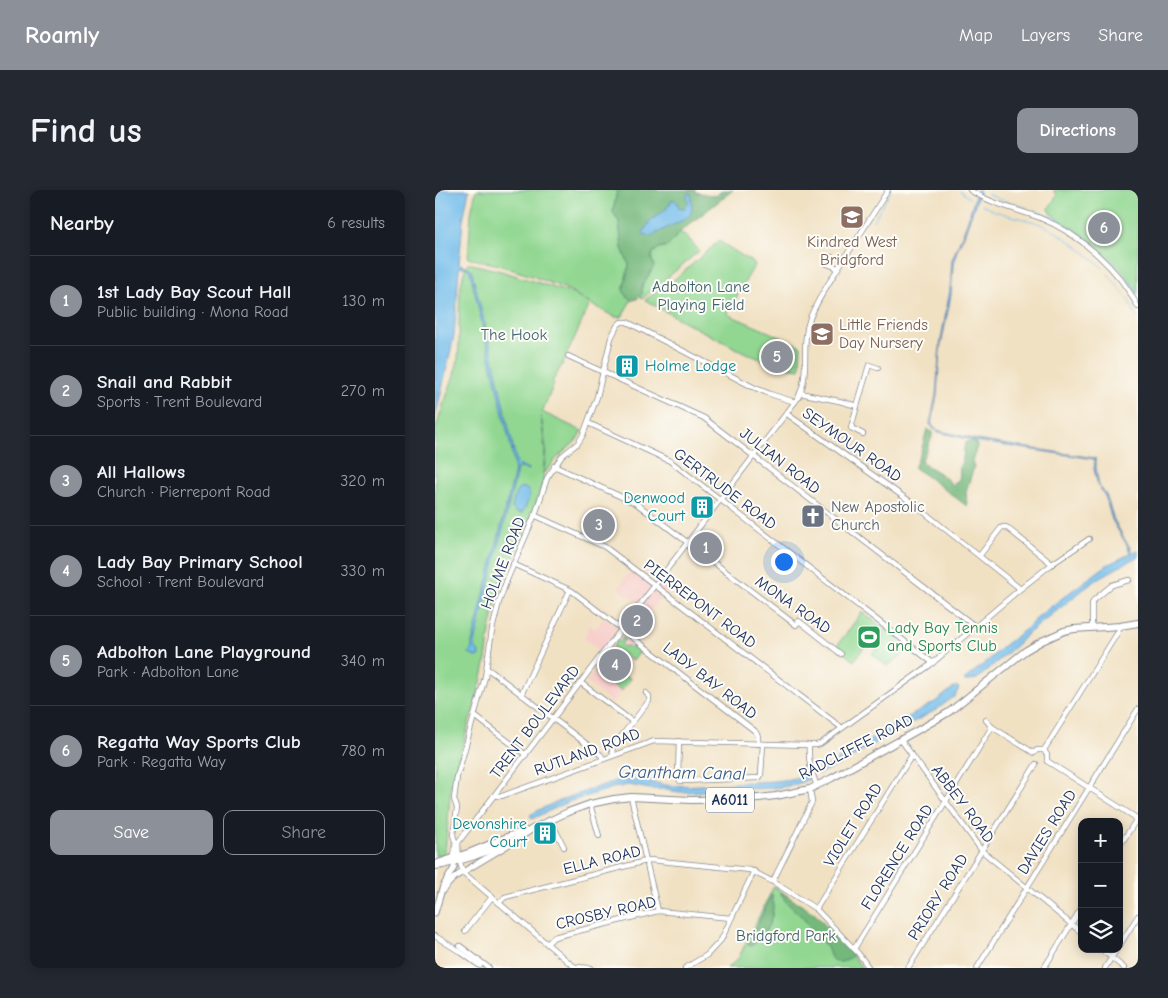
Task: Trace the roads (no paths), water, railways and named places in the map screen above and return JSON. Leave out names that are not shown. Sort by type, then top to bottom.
[{"type":"highway","name":"RADCLIFFE ROAD","points":[[452,860],[481,854],[514,841],[550,819],[589,804],[631,797],[731,800],[776,796],[817,786],[949,712],[1025,651],[1042,641],[1080,628],[1138,623]]},
{"type":"highway","name":"RADCLIFFE ROAD","points":[[452,860],[512,835],[532,829]]},
{"type":"highway","name":"A6011","points":[[435,865],[452,860]]},
{"type":"main road","name":"RADCLIFFE ROAD","points":[[441,892],[453,879],[463,872],[514,841]]},
{"type":"main road","points":[[448,877],[449,870],[446,866],[452,860]]},
{"type":"main road","points":[[435,913],[443,886],[453,868],[452,860]]},
{"type":"street","name":"TRENT BOULEVARD","points":[[458,843],[795,402],[803,385],[805,375],[805,339],[809,320],[838,268],[888,190]]},
{"type":"street","points":[[969,190],[995,204],[1049,222],[1081,241],[1117,276],[1138,307]]},
{"type":"street","points":[[832,257],[827,264],[838,268]]},
{"type":"street","name":"HOLME ROAD","points":[[458,843],[454,839],[453,834],[457,808],[454,799],[457,777],[487,669],[496,613],[504,585],[535,515],[544,484],[554,466],[562,456],[578,443],[583,435],[597,397],[611,338],[617,326],[621,322],[627,322],[753,387],[795,402]]},
{"type":"street","name":"JULIAN ROAD","points":[[568,356],[704,418],[975,627]]},
{"type":"street","points":[[863,434],[851,428],[869,365],[878,368]]},
{"type":"street","points":[[800,393],[857,406]]},
{"type":"street","name":"SEYMOUR ROAD","points":[[787,414],[915,505],[980,555],[1019,587],[1019,590]]},
{"type":"street","name":"GERTRUDE ROAD","points":[[588,423],[670,461],[933,663]]},
{"type":"street","name":"MONA ROAD","points":[[554,466],[637,504],[796,625],[799,621],[841,654]]},
{"type":"street","name":"PIERREPONT ROAD","points":[[535,515],[605,547],[842,728]]},
{"type":"street","points":[[980,555],[1003,527],[1052,564]]},
{"type":"street","name":"RUTLAND ROAD","points":[[495,795],[500,797],[654,741],[820,744],[933,663],[1019,590],[1052,564],[1089,539]]},
{"type":"street","name":"LADY BAY ROAD","points":[[513,564],[570,590],[755,731],[760,744]]},
{"type":"street","points":[[1092,627],[1092,604],[1094,600],[1113,586],[1129,580]]},
{"type":"street","points":[[521,695],[570,590]]},
{"type":"street","points":[[1044,750],[1120,626]]},
{"type":"street","points":[[487,669],[601,755],[603,759]]},
{"type":"street","points":[[581,683],[633,722]]},
{"type":"street","points":[[614,756],[613,747],[649,701],[649,696],[646,693]]},
{"type":"street","name":"DAVIES ROAD","points":[[977,968],[1138,709]]},
{"type":"street","points":[[475,716],[526,755]]},
{"type":"street","points":[[986,720],[992,727],[1042,765],[1047,761]]},
{"type":"street","name":"FLORENCE ROAD","points":[[854,949],[992,727]]},
{"type":"street","name":"ABBEY ROAD","points":[[901,740],[982,851],[1078,930]]},
{"type":"street","points":[[679,741],[678,778],[680,781],[759,778],[761,775],[760,744]]},
{"type":"street","points":[[809,745],[809,762],[817,786]]},
{"type":"street","points":[[1034,759],[1037,750],[1044,750]]},
{"type":"street","points":[[1044,750],[1047,755],[1047,761]]},
{"type":"street","name":"VIOLET ROAD","points":[[816,909],[912,755]]},
{"type":"street","name":"PRIORY ROAD","points":[[908,968],[982,851],[1034,759]]},
{"type":"street","points":[[1047,761],[1138,818],[1123,841]]},
{"type":"street","points":[[773,881],[812,802],[810,788]]},
{"type":"street","points":[[631,797],[658,911]]},
{"type":"street","points":[[589,804],[599,836]]},
{"type":"street","points":[[550,819],[565,847]]},
{"type":"street","points":[[454,830],[463,837]]},
{"type":"street","points":[[458,843],[455,846],[452,860],[463,872],[572,965],[591,968]]},
{"type":"street","name":"ELLA ROAD","points":[[499,903],[505,897],[646,860],[750,870],[773,881],[816,909],[854,949],[869,968]]},
{"type":"street","points":[[685,968],[707,955],[721,940],[754,872]]},
{"type":"street","points":[[465,931],[492,897]]},
{"type":"street","points":[[1044,968],[1081,908]]},
{"type":"street","name":"CROSBY ROAD","points":[[547,944],[554,937],[658,911],[731,918]]},
{"type":"street","points":[[1123,940],[1138,916]]},
{"type":"street","points":[[435,936],[479,966]]},
{"type":"street","points":[[460,946],[489,968]]},
{"type":"street","points":[[1106,953],[1124,968]]},
{"type":"street","points":[[1105,968],[1115,953]]},
{"type":"water","points":[[435,190],[469,190],[463,220],[459,264],[470,268],[472,272],[517,464],[529,469],[520,468],[516,470],[475,643],[475,648],[480,656],[476,657],[469,653],[472,648],[515,471],[470,272],[464,267],[459,269],[454,336],[435,419]]},
{"type":"water","points":[[977,190],[980,190],[953,264],[951,295],[940,350],[937,395],[931,423],[934,428],[982,441],[1095,458],[1099,486],[1106,495],[1114,520],[1132,552],[1129,547],[1129,551],[1112,520],[1105,496],[1098,485],[1094,469],[1094,459],[980,442],[939,432],[934,429],[930,424],[936,396],[940,345],[950,290],[952,260],[967,223]]},
{"type":"water","points":[[691,193],[691,214],[653,235],[645,236],[643,233],[650,221],[666,209],[673,199],[677,202],[679,208],[684,208],[688,204],[687,194]]},
{"type":"water","points":[[522,487],[528,490],[529,496],[525,508],[520,513],[512,508],[516,494]]},
{"type":"water","points":[[1138,550],[1138,556],[1084,589],[1025,636],[977,679],[965,681],[965,679],[1026,629],[1040,615],[1107,565],[1130,554],[1129,551],[1132,553]]},
{"type":"water","points":[[956,686],[959,688],[955,696],[936,710],[839,765],[818,774],[816,770],[831,765],[877,735],[935,702]]},
{"type":"water","name":"Grantham Canal","points":[[805,775],[809,779],[800,783],[771,788],[680,792],[629,785],[612,788],[568,802],[532,819],[530,815],[562,800],[618,781],[632,780],[663,785],[690,786],[780,781]]},
{"type":"waterway","points":[[873,221],[892,190]]},
{"type":"waterway","points":[[959,190],[970,199]]},
{"type":"waterway","points":[[988,194],[1027,208]]},
{"type":"waterway","points":[[982,205],[1049,228],[1087,254],[1103,268]]},
{"type":"waterway","points":[[1033,210],[1058,219],[1081,235]]},
{"type":"waterway","points":[[1085,238],[1120,269],[1138,292]]},
{"type":"waterway","points":[[1108,274],[1128,299],[1138,319]]},
{"type":"place","name":"Kindred West Bridgford","points":[[852,217]]},
{"type":"place","name":"Regatta Way Sports Club","points":[[1104,228]]},
{"type":"place","name":"Little Friends Day Nursery","points":[[822,334]]},
{"type":"place","name":"Adbolton Lane Playground","points":[[777,357]]},
{"type":"place","name":"Holme Lodge","points":[[627,366]]},
{"type":"place","name":"Denwood Court","points":[[702,507]]},
{"type":"place","name":"New Apostolic Church","points":[[813,516]]},
{"type":"place","name":"All Hallows","points":[[599,525]]},
{"type":"place","name":"1st Lady Bay Scout Hall","points":[[706,548]]},
{"type":"place","name":"Snail and Rabbit","points":[[637,621]]},
{"type":"place","name":"Lady Bay Tennis and Sports Club","points":[[869,637]]},
{"type":"place","name":"Lady Bay Primary School","points":[[615,665]]},
{"type":"place","name":"Devonshire Court","points":[[545,833]]},
{"type":"park label","name":"Adbolton Lane Playing Field","points":[[701,296]]},
{"type":"park label","name":"The Hook","points":[[514,335]]},
{"type":"park label","name":"Bridgford Park","points":[[786,936]]}]
